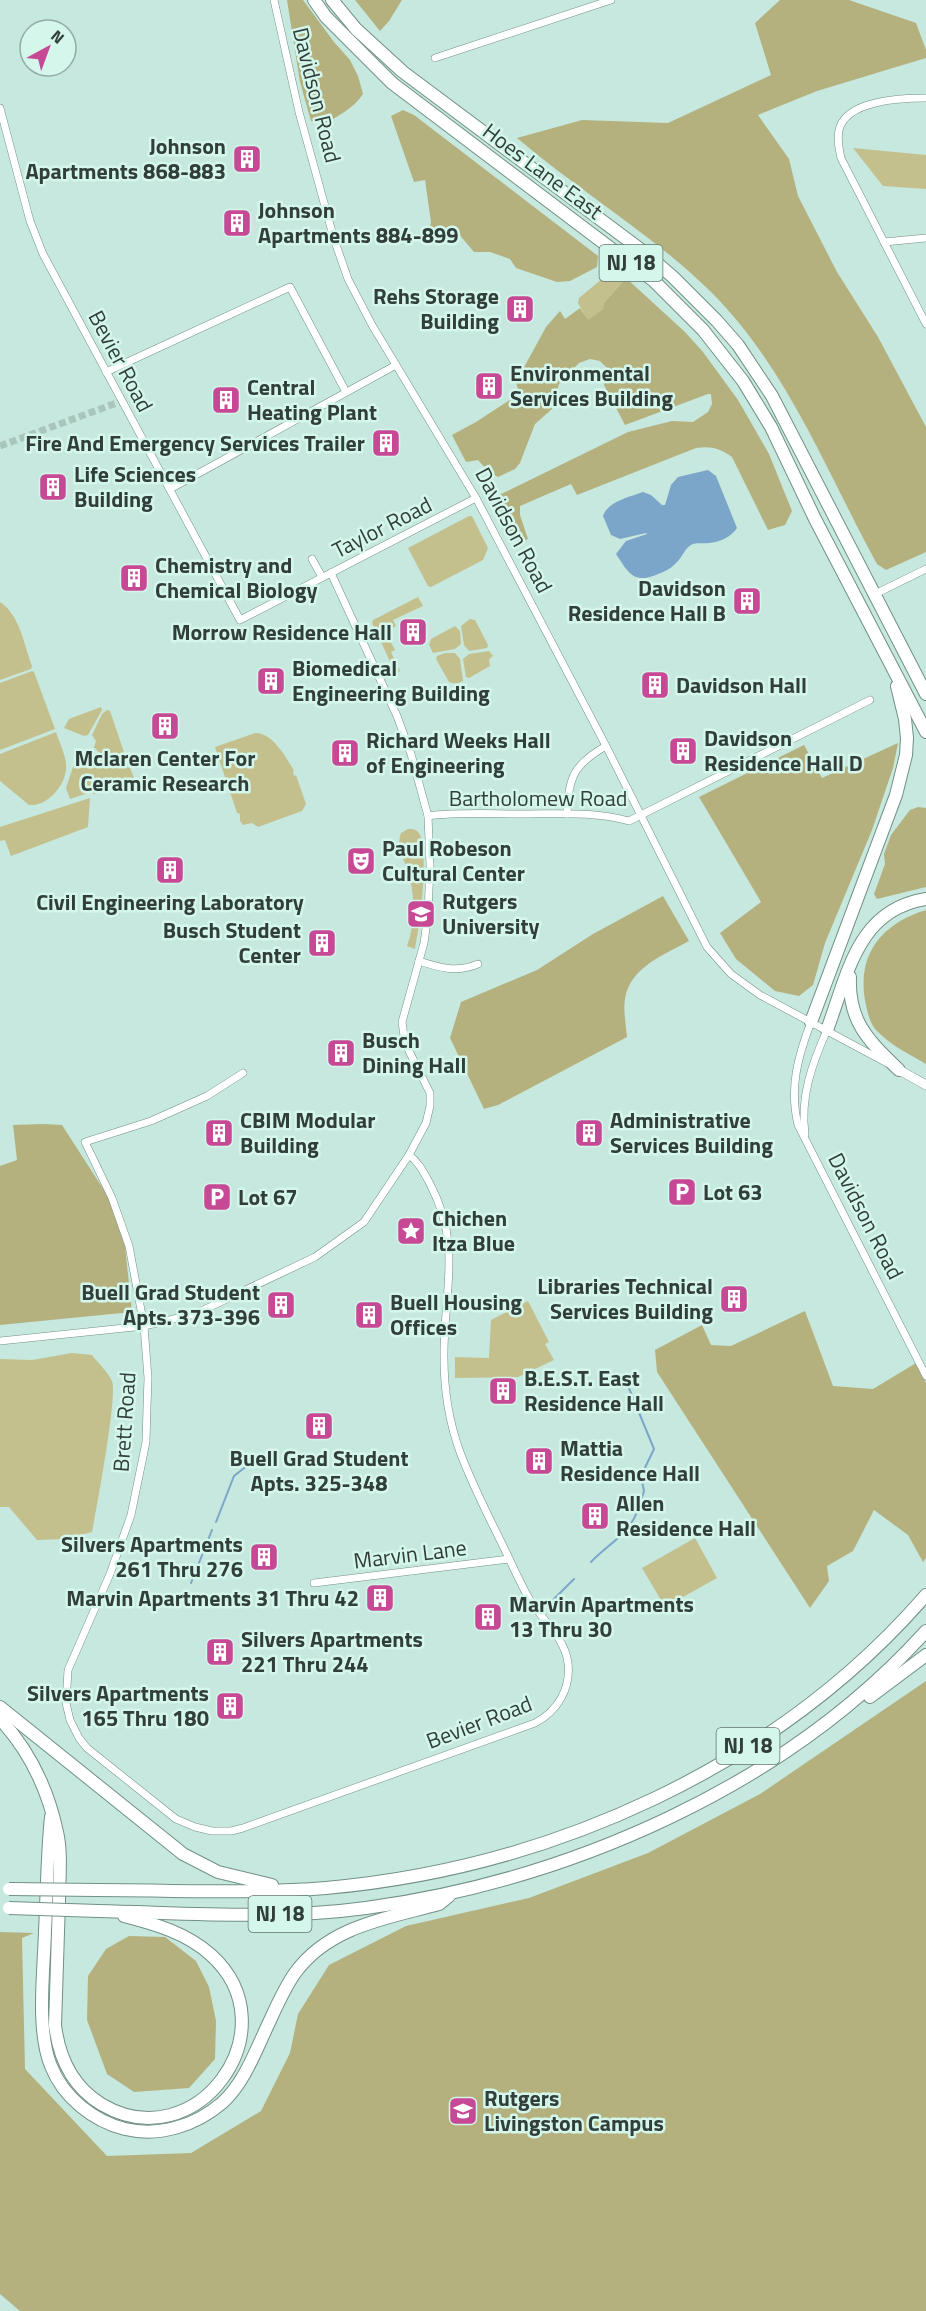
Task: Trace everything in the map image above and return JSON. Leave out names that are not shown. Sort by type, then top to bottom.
[{"type":"highway","name":"Hoes Lane East","points":[[314,0],[326,17],[392,82],[645,275],[703,330],[743,381],[771,427],[877,637]]},
{"type":"highway","name":"Hoes Lane East","points":[[332,0],[356,29],[403,72],[644,252],[717,321],[738,345],[772,396],[875,594]]},
{"type":"highway","name":"NJ 18","points":[[875,594],[926,694]]},
{"type":"highway","name":"NJ 18","points":[[877,637],[926,732]]},
{"type":"highway","points":[[811,1022],[896,795],[906,755],[905,719],[898,689],[877,637]]},
{"type":"highway","points":[[828,1030],[850,967],[865,934],[876,921],[894,909],[913,901],[926,899]]},
{"type":"highway","points":[[850,967],[849,987],[855,1019],[865,1035],[899,1070]]},
{"type":"highway","name":"NJ 18","points":[[5,1889],[294,1890],[402,1878],[491,1858],[578,1831],[648,1801],[733,1756],[807,1707],[872,1652],[926,1595]]},
{"type":"highway","name":"NJ 18","points":[[4,1908],[288,1914],[365,1908],[453,1893],[559,1863],[656,1824],[735,1782],[827,1721],[874,1684],[926,1631]]},
{"type":"highway","points":[[827,1721],[856,1708],[926,1655]]},
{"type":"highway","points":[[0,1707],[169,1843],[199,1864],[240,1878],[294,1890]]},
{"type":"highway","points":[[0,1719],[17,1738],[30,1759],[45,1792],[58,1833],[60,1870],[55,2025],[64,2063],[84,2091],[107,2108],[141,2117],[176,2113],[203,2099],[220,2084],[229,2072],[242,2034],[237,1996],[221,1965],[198,1945],[154,1924],[102,1911]]},
{"type":"highway","points":[[51,1813],[44,1970],[43,2032],[45,2047],[55,2075],[77,2103],[106,2123],[129,2130],[170,2130],[198,2120],[222,2102],[244,2073],[290,1980],[302,1964],[325,1943],[358,1926],[439,1904],[453,1893]]},
{"type":"main road","name":"Davidson Road","points":[[899,1070],[926,1085]]},
{"type":"street","name":"Davidson Road","points":[[274,0],[299,112],[334,239],[348,279],[372,325],[476,498],[606,746],[707,947],[731,974],[760,995],[899,1070]]},
{"type":"street","points":[[435,58],[611,0]]},
{"type":"street","points":[[926,98],[905,98],[865,105],[849,114],[840,128],[841,158],[926,324]]},
{"type":"street","name":"Bevier Road","points":[[0,108],[35,237],[240,620]]},
{"type":"street","points":[[884,242],[926,238]]},
{"type":"street","points":[[106,372],[290,286],[346,392]]},
{"type":"street","points":[[170,489],[396,365]]},
{"type":"street","name":"Taylor Road","points":[[240,620],[476,498]]},
{"type":"street","points":[[312,559],[322,578]]},
{"type":"street","points":[[875,594],[926,569]]},
{"type":"street","points":[[331,573],[390,697],[411,754],[428,816]]},
{"type":"street","name":"Bartholomew Road","points":[[0,1341],[144,1326],[195,1314],[315,1257],[364,1222],[409,1155],[426,1123],[430,1106],[427,1084],[410,1054],[402,1032],[404,1012],[424,943],[430,891],[428,816],[451,813],[567,814],[610,816],[629,821],[870,700]]},
{"type":"street","points":[[567,814],[573,774],[582,761],[606,746]]},
{"type":"street","points":[[419,961],[447,970],[457,970],[478,964]]},
{"type":"street","name":"Davidson Road","points":[[811,1022],[795,1069],[794,1096],[798,1125],[926,1376]]},
{"type":"street","name":"Davidson Road","points":[[806,1137],[803,1111],[808,1080],[828,1030]]},
{"type":"street","name":"Brett Road","points":[[66,1702],[68,1670],[110,1574],[132,1513],[146,1442],[148,1378],[144,1326],[129,1246],[112,1198],[85,1142],[151,1121],[207,1096],[243,1073]]},
{"type":"street","name":"Bevier Road","points":[[66,1702],[74,1729],[87,1748],[182,1822],[204,1830],[220,1832],[243,1828],[536,1723],[553,1710],[562,1697],[567,1684],[566,1654],[556,1636],[528,1598],[482,1505],[453,1430],[447,1402],[444,1359],[450,1278],[448,1240],[444,1218],[435,1194],[416,1160],[409,1155]]},
{"type":"street","name":"Marvin Lane","points":[[314,1583],[509,1559]]},
{"type":"shaded area","points":[[287,0],[303,0],[350,60],[358,76],[363,94],[350,108],[324,124],[311,121],[300,82]]},
{"type":"shaded area","points":[[355,0],[402,0],[380,31]]},
{"type":"shaded area","points":[[780,0],[849,0],[916,23],[926,50],[926,58],[817,91],[758,115],[789,159],[798,196],[837,272],[878,337],[926,427],[926,552],[886,570],[877,564],[783,386],[737,321],[710,291],[664,250],[517,138],[582,120],[668,123],[771,75],[755,23]]},
{"type":"shaded area","points":[[403,110],[414,115],[598,256],[597,267],[570,281],[557,282],[516,268],[510,259],[490,252],[474,252],[458,233],[434,241],[429,234],[431,222],[425,180],[414,182],[391,116]]},
{"type":"shaded area","points":[[853,148],[926,155],[926,189],[883,186]]},
{"type":"shaded area","points":[[615,268],[626,278],[604,303],[603,309],[588,321],[578,303],[579,298]]},
{"type":"shaded area","points":[[626,278],[685,332],[703,352],[738,400],[769,454],[792,511],[785,525],[768,530],[732,457],[715,448],[701,447],[577,495],[571,484],[520,506],[520,515],[528,539],[520,542],[506,535],[489,500],[628,432],[672,421],[693,422],[708,412],[712,404],[711,394],[708,394],[625,425],[604,385],[608,376],[607,368],[600,361],[590,359],[579,363],[559,384],[552,409],[535,424],[520,463],[515,469],[498,477],[489,472],[478,460],[466,462],[452,435],[519,394],[516,382],[546,327],[560,311],[565,319],[580,308],[588,320],[603,309],[604,303]]},
{"type":"shaded area","points":[[472,516],[488,548],[483,560],[431,587],[428,586],[408,548]]},
{"type":"shaded area","points":[[418,597],[423,606],[393,620],[396,626],[391,629],[393,634],[388,637],[395,650],[391,652],[400,671],[397,673],[372,623],[373,620]]},
{"type":"shaded area","points":[[0,602],[17,622],[32,666],[31,669],[0,680]]},
{"type":"shaded area","points":[[470,619],[475,620],[488,645],[487,648],[469,651],[464,645],[461,626]]},
{"type":"shaded area","points":[[455,626],[460,631],[461,644],[455,649],[433,653],[429,645],[431,639]]},
{"type":"shaded area","points":[[489,651],[493,656],[489,659],[490,666],[469,678],[466,677],[463,659],[469,654]]},
{"type":"shaded area","points":[[455,653],[460,659],[463,681],[456,684],[449,682],[436,659],[437,656]]},
{"type":"shaded area","points":[[32,671],[55,729],[0,750],[0,683]]},
{"type":"shaded area","points":[[101,707],[102,710],[88,735],[84,736],[64,728],[69,719]]},
{"type":"shaded area","points":[[107,710],[110,711],[128,764],[109,759],[94,747],[96,741],[92,735],[102,714]]},
{"type":"shaded area","points":[[56,732],[66,764],[64,779],[50,798],[36,805],[29,805],[0,781],[0,754]]},
{"type":"shaded area","points":[[255,733],[273,741],[283,753],[294,771],[294,776],[296,775],[306,804],[302,811],[258,827],[252,823],[243,825],[240,821],[240,814],[237,813],[215,747]]},
{"type":"shaded area","points":[[898,743],[893,768],[872,830],[825,943],[813,985],[799,996],[775,991],[736,959],[720,933],[761,902],[699,797],[804,745],[822,778]]},
{"type":"shaded area","points":[[88,748],[107,762],[130,768],[134,778],[94,794],[91,792],[70,799],[66,788],[73,767]]},
{"type":"shaded area","points":[[90,798],[88,827],[11,856],[5,840],[0,841],[0,827]]},
{"type":"shaded area","points":[[918,807],[926,808],[926,887],[877,899],[874,894],[885,864],[884,854],[891,835],[910,810]]},
{"type":"shaded area","points":[[408,829],[416,830],[420,835],[424,858],[421,908],[415,949],[407,946],[413,921],[413,896],[399,844],[401,833]]},
{"type":"shaded area","points":[[663,896],[689,941],[649,963],[634,978],[628,988],[624,1003],[627,1037],[498,1105],[484,1109],[450,1038],[461,1002],[537,970],[593,934]]},
{"type":"shaded area","points":[[926,910],[926,1064],[893,1045],[876,1030],[868,1012],[864,983],[869,954],[876,942],[897,923]]},
{"type":"shaded area","points":[[13,1125],[62,1125],[109,1198],[125,1246],[132,1312],[0,1325],[0,1166],[17,1160]]},
{"type":"shaded area","points":[[528,1301],[549,1342],[545,1344],[554,1360],[518,1377],[455,1378],[455,1357],[489,1358],[491,1320]]},
{"type":"shaded area","points":[[805,1311],[833,1386],[873,1389],[916,1363],[926,1383],[926,1558],[923,1562],[908,1535],[874,1510],[853,1551],[827,1566],[829,1581],[810,1608],[657,1372],[655,1350],[702,1325],[711,1345],[731,1346]]},
{"type":"shaded area","points":[[72,1353],[92,1355],[112,1381],[112,1407],[92,1532],[64,1539],[37,1540],[9,1507],[0,1507],[0,1359],[32,1360]]},
{"type":"shaded area","points":[[695,1538],[717,1578],[665,1607],[642,1568]]},
{"type":"shaded area","name":"Rutgers Livingston Campus","points":[[926,1681],[926,2311],[20,2311],[0,2294],[0,1932],[34,1933],[22,1938],[25,2069],[107,2156],[191,2153],[261,2111],[290,2053],[298,2014],[329,1965],[406,1926],[529,1898],[648,1853],[760,1794]]},
{"type":"shaded area","points":[[129,1936],[165,1937],[196,1961],[209,1987],[216,2021],[215,2059],[189,2088],[134,2092],[107,2074],[87,2020],[88,1976],[106,1949]]},
{"type":"water","points":[[708,470],[716,476],[737,528],[721,540],[691,545],[674,565],[661,573],[642,578],[632,575],[616,554],[626,541],[647,534],[620,539],[611,535],[603,516],[606,511],[620,500],[643,492],[665,505],[671,485],[678,477]]},
{"type":"waterway","points":[[626,1381],[654,1449],[641,1476],[644,1491],[640,1504]]},
{"type":"waterway","points":[[255,1459],[267,1455]]},
{"type":"waterway","points":[[216,1522],[234,1476],[248,1465]]},
{"type":"waterway","points":[[591,1562],[629,1527],[637,1512]]},
{"type":"waterway","points":[[191,1583],[212,1530]]},
{"type":"waterway","points":[[543,1605],[552,1601],[574,1579]]},
{"type":"tunnel","points":[[0,446],[122,401]]},
{"type":"place","name":"Johnson Apartments 868-883","points":[[247,159]]},
{"type":"place","name":"Johnson Apartments 884-899","points":[[237,223]]},
{"type":"place","name":"Rehs Storage Building","points":[[520,309]]},
{"type":"place","name":"Environmental Services Building","points":[[489,386]]},
{"type":"place","name":"Central Heating Plant","points":[[226,400]]},
{"type":"place","name":"Fire And Emergency Services Trailer","points":[[386,443]]},
{"type":"place","name":"Life Sciences Building","points":[[53,487]]},
{"type":"place","name":"Chemistry and Chemical Biology","points":[[134,578]]},
{"type":"place","name":"Davidson Residence Hall B","points":[[747,601]]},
{"type":"place","name":"Morrow Residence Hall","points":[[413,632]]},
{"type":"place","name":"Biomedical Engineering Building","points":[[271,681]]},
{"type":"place","name":"Davidson Hall","points":[[655,685]]},
{"type":"place","name":"Mclaren Center For Ceramic Research","points":[[165,726]]},
{"type":"place","name":"Davidson Residence Hall D","points":[[683,751]]},
{"type":"place","name":"Richard Weeks Hall of Engineering","points":[[345,753]]},
{"type":"place","name":"Paul Robeson Cultural Center","points":[[361,861]]},
{"type":"place","name":"Civil Engineering Laboratory","points":[[170,870]]},
{"type":"place","name":"Rutgers University","points":[[421,914]]},
{"type":"place","name":"Busch Student Center","points":[[322,943]]},
{"type":"place","name":"Busch Dining Hall","points":[[341,1053]]},
{"type":"place","name":"CBIM Modular Building","points":[[219,1133]]},
{"type":"place","name":"Administrative Services Building","points":[[589,1133]]},
{"type":"place","name":"Lot 63","points":[[682,1192]]},
{"type":"place","name":"Lot 67","points":[[217,1197]]},
{"type":"place","name":"Chichen Itza Blue","points":[[411,1231]]},
{"type":"place","name":"Libraries Technical Services Building","points":[[734,1299]]},
{"type":"place","name":"Buell Grad Student Apts. 373-396","points":[[281,1305]]},
{"type":"place","name":"Buell Housing Offices","points":[[369,1315]]},
{"type":"place","name":"B.E.S.T. East Residence Hall","points":[[503,1391]]},
{"type":"place","name":"Buell Grad Student Apts. 325-348","points":[[319,1426]]},
{"type":"place","name":"Mattia Residence Hall","points":[[539,1461]]},
{"type":"place","name":"Allen Residence Hall","points":[[595,1516]]},
{"type":"place","name":"Silvers Apartments 261 Thru 276","points":[[264,1557]]},
{"type":"place","name":"Marvin Apartments 31 Thru 42","points":[[380,1598]]},
{"type":"place","name":"Marvin Apartments 13 Thru 30","points":[[488,1617]]},
{"type":"place","name":"Silvers Apartments 221 Thru 244","points":[[220,1652]]},
{"type":"place","name":"Silvers Apartments 165 Thru 180","points":[[230,1706]]},
{"type":"place","name":"Rutgers Livingston Campus","points":[[463,2111]]}]
